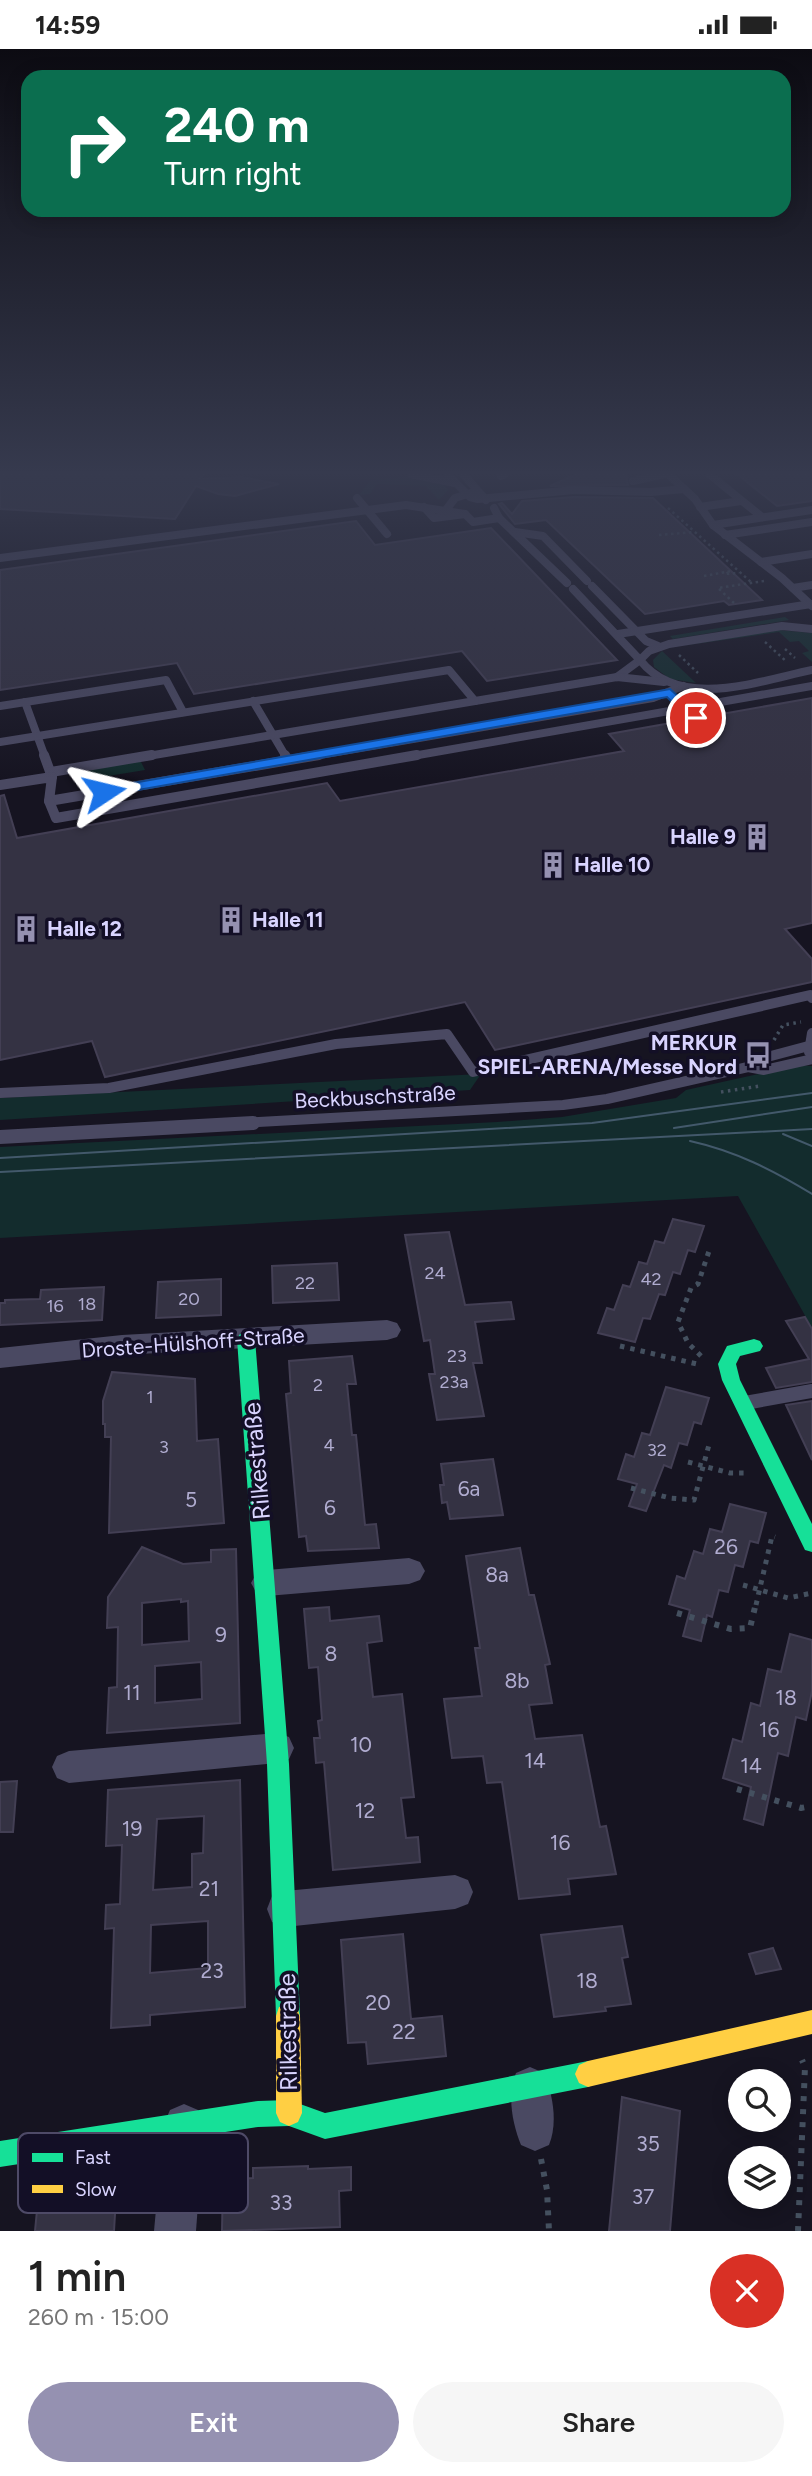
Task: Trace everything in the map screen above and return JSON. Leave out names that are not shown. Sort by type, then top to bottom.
[{"type":"street","name":"Droste-Hülshoff-Straße","points":[[0,1358],[122,1345],[387,1330]]},
{"type":"street","name":"Rilkestraße","points":[[246,1339],[267,1583],[277,1748],[285,1909],[289,2113]]},
{"type":"street","points":[[754,1346],[733,1350],[728,1361],[731,1380],[811,1542]]},
{"type":"street","points":[[267,1583],[409,1571]]},
{"type":"street","points":[[69,1767],[277,1748]]},
{"type":"street","points":[[285,1909],[455,1892]]},
{"type":"street","points":[[129,2133],[289,2113],[325,2126],[530,2087],[812,2022]]},
{"type":"street","points":[[530,2087],[535,2131]]},
{"type":"street","points":[[183,2133],[184,2124]]},
{"type":"street","points":[[0,2154],[18,2151]]},
{"type":"street","points":[[175,2231],[177,2213]]},
{"type":"lane","points":[[560,576],[618,634],[622,643],[649,672],[664,682]]},
{"type":"lane","points":[[582,576],[646,641],[658,646]]},
{"type":"lane","points":[[779,576],[811,605]]},
{"type":"lane","points":[[793,588],[812,585]]},
{"type":"lane","points":[[618,634],[811,605]]},
{"type":"lane","points":[[802,627],[812,618]]},
{"type":"lane","points":[[617,677],[658,646],[782,626],[812,629]]},
{"type":"lane","points":[[0,742],[449,670],[475,701]]},
{"type":"lane","points":[[0,785],[274,734],[617,677],[710,687],[812,670]]},
{"type":"lane","points":[[0,706],[166,680],[183,712]]},
{"type":"lane","points":[[49,801],[670,693],[683,686]]},
{"type":"lane","points":[[25,702],[52,774],[49,801],[56,818],[812,686]]},
{"type":"lane","points":[[670,693],[696,718]]},
{"type":"lane","points":[[253,701],[288,760]]},
{"type":"lane","points":[[0,1093],[109,1088],[336,1044],[447,1034],[473,1072],[810,995],[812,998]]},
{"type":"lane","name":"Beckbuschstraße","points":[[0,1137],[562,1105],[607,1099],[748,1067],[764,1070],[811,1047]]},
{"type":"lane","points":[[742,1404],[812,1391]]},
{"type":"path","points":[[744,576],[752,583]]},
{"type":"path","points":[[746,615],[718,588],[782,578]]},
{"type":"path","points":[[763,640],[788,663],[776,665]]},
{"type":"path","points":[[785,649],[795,658]]},
{"type":"path","points":[[689,652],[677,654],[710,687]]},
{"type":"path","points":[[780,1049],[774,1040],[783,1025],[812,1020]]},
{"type":"path","points":[[703,1360],[701,1354],[688,1343],[678,1322],[691,1288],[698,1284],[710,1248]]},
{"type":"path","points":[[620,1346],[695,1366],[703,1360],[718,1358],[728,1361]]},
{"type":"path","points":[[631,1487],[670,1498],[694,1500],[710,1441]]},
{"type":"path","points":[[688,1462],[730,1473],[775,1469]]},
{"type":"path","points":[[677,1613],[731,1629],[750,1628],[772,1536],[797,1542],[811,1542]]},
{"type":"path","points":[[743,1585],[788,1598],[812,1593]]},
{"type":"path","points":[[737,1789],[801,1808],[812,1806]]},
{"type":"path","points":[[789,2027],[804,2067],[798,2231]]},
{"type":"path","points":[[535,2131],[547,2190],[549,2231]]},
{"type":"green space","points":[[785,617],[789,620],[673,639],[670,636]]},
{"type":"green space","points":[[778,630],[812,633],[812,662],[802,653],[809,651],[799,641],[790,642],[779,632],[682,646]]},
{"type":"green space","points":[[662,651],[696,683],[670,679],[654,667],[653,660]]},
{"type":"green space","points":[[140,760],[145,770],[84,780],[79,770]]},
{"type":"green space","points":[[799,1065],[812,1066],[812,1328],[738,1196],[0,1238],[0,1147],[562,1117],[676,1098],[686,1090]]},
{"type":"green space","points":[[481,1074],[470,1090],[0,1120],[0,1098]]},
{"type":"building","points":[[0,576],[537,576],[617,660],[487,681],[462,651],[194,694],[177,663],[0,690]]},
{"type":"building","points":[[605,576],[736,576],[762,600],[729,605],[724,601],[645,614]]},
{"type":"building","points":[[812,698],[812,923],[785,929],[812,959],[812,982],[495,1050],[465,1002],[105,1077],[92,1041],[0,1060],[0,796],[4,795],[17,838],[327,783],[340,801],[624,751],[609,734]]},
{"type":"building","points":[[673,1219],[704,1226],[695,1252],[688,1250],[680,1274],[673,1272],[665,1295],[659,1294],[650,1319],[643,1318],[635,1342],[598,1333],[607,1308],[614,1310],[623,1285],[630,1287],[639,1262],[647,1264],[655,1241],[664,1243]]},
{"type":"building","points":[[449,1232],[465,1305],[511,1302],[514,1319],[475,1322],[482,1363],[473,1363],[484,1416],[437,1420],[429,1374],[435,1374],[430,1340],[424,1341],[405,1235]]},
{"type":"building","points":[[337,1263],[339,1300],[273,1303],[272,1266]]},
{"type":"building","points":[[221,1279],[221,1315],[156,1318],[158,1282]]},
{"type":"building","points":[[104,1287],[102,1320],[0,1325],[0,1303],[5,1303],[5,1300],[40,1299],[41,1290]]},
{"type":"building","points":[[805,1317],[812,1329],[812,1382],[776,1388],[766,1368],[809,1359],[786,1321]]},
{"type":"building","points":[[352,1356],[356,1384],[347,1384],[352,1435],[356,1435],[365,1525],[376,1524],[379,1548],[308,1551],[306,1536],[299,1537],[286,1394],[291,1393],[289,1361]]},
{"type":"building","points":[[112,1372],[195,1379],[197,1441],[218,1439],[224,1523],[109,1533],[111,1437],[105,1437],[103,1401]]},
{"type":"building","points":[[666,1387],[709,1398],[701,1424],[694,1422],[687,1445],[679,1443],[671,1468],[664,1465],[646,1511],[629,1506],[637,1484],[618,1479],[626,1454],[634,1457],[642,1433],[650,1435]]},
{"type":"building","points":[[812,1401],[812,1460],[786,1405]]},
{"type":"building","points":[[493,1459],[503,1515],[450,1519],[447,1502],[442,1503],[440,1485],[444,1485],[441,1464]]},
{"type":"building","points":[[730,1504],[766,1513],[758,1543],[750,1541],[743,1567],[735,1565],[728,1592],[719,1590],[712,1617],[707,1615],[701,1641],[683,1636],[690,1610],[669,1604],[677,1576],[685,1579],[694,1551],[703,1554],[710,1529],[722,1532]]},
{"type":"building","points":[[142,1547],[183,1564],[211,1562],[211,1550],[236,1549],[240,1723],[107,1733],[109,1688],[117,1687],[118,1627],[107,1628],[108,1597]],"holes":[[[181,1599],[181,1602],[188,1601],[189,1641],[142,1645],[142,1603]],[[201,1662],[202,1699],[155,1703],[155,1666]]]},
{"type":"building","points":[[520,1548],[529,1595],[534,1595],[550,1664],[545,1665],[552,1703],[529,1705],[535,1739],[582,1735],[600,1827],[606,1826],[616,1874],[568,1879],[570,1894],[519,1899],[502,1782],[487,1783],[483,1756],[452,1758],[444,1699],[482,1696],[475,1648],[480,1648],[466,1556]]},
{"type":"building","points":[[329,1607],[330,1621],[379,1616],[382,1641],[367,1643],[373,1697],[402,1694],[414,1797],[401,1798],[406,1838],[418,1837],[420,1862],[333,1870],[324,1762],[316,1763],[314,1738],[320,1738],[318,1721],[322,1720],[318,1667],[309,1668],[304,1609]]},
{"type":"building","points":[[790,1634],[812,1640],[812,1691],[806,1720],[796,1717],[788,1756],[778,1753],[763,1825],[744,1819],[751,1787],[723,1778],[733,1739],[742,1742],[751,1703],[760,1706],[768,1669],[781,1672]]},
{"type":"building","points":[[240,1780],[245,2007],[150,2015],[150,2025],[111,2028],[114,1928],[105,1929],[106,1905],[120,1904],[122,1845],[106,1846],[108,1790]],"holes":[[[204,1816],[203,1853],[192,1854],[192,1887],[153,1890],[157,1819]],[[208,1921],[208,1968],[150,1973],[151,1925]]]},
{"type":"building","points":[[17,1781],[13,1832],[0,1832],[0,1782]]},
{"type":"building","points":[[622,1926],[628,1957],[622,1958],[631,2004],[605,2007],[606,2011],[554,2017],[541,1935]]},
{"type":"building","points":[[403,1934],[411,2019],[442,2016],[446,2056],[368,2064],[366,2042],[348,2043],[341,1940]]},
{"type":"building","points":[[773,1948],[781,1969],[756,1974],[749,1954]]},
{"type":"building","points":[[622,2097],[680,2111],[670,2231],[609,2231]]},
{"type":"building","points":[[351,2167],[351,2190],[339,2191],[340,2227],[222,2231],[222,2213],[248,2213],[248,2178],[253,2178],[253,2168]]},
{"type":"building","points":[[37,2213],[115,2213],[114,2231],[35,2231]]},
{"type":"tram line","points":[[0,1158],[592,1123],[812,1093]]},
{"type":"tram line","points":[[674,1128],[812,1107]]},
{"type":"tram line","points":[[0,1172],[812,1129]]},
{"type":"tram line","points":[[783,1134],[812,1146]]},
{"type":"tram line","points":[[690,1141],[753,1162],[812,1194]]},
{"type":"traffic: fast","points":[[246,1339],[278,1764],[288,2016]]},
{"type":"traffic: fast","points":[[754,1346],[733,1351],[727,1364],[731,1380],[812,1544]]},
{"type":"traffic: fast","points":[[135,2133],[258,2114],[289,2113],[325,2126],[588,2074]]},
{"type":"traffic: fast","points":[[0,2154],[18,2151]]},
{"type":"traffic: slow","points":[[288,2016],[289,2113]]},
{"type":"traffic: slow","points":[[588,2074],[812,2022]]},
{"type":"place","name":"Halle 9","points":[[757,837]]},
{"type":"place","name":"Halle 10","points":[[553,865]]},
{"type":"place","name":"Halle 11","points":[[231,920]]},
{"type":"place","name":"Halle 12","points":[[26,929]]},
{"type":"place","name":"MERKUR SPIEL-ARENA/Messe Nord","points":[[758,1055]]},
{"type":"route","points":[[104,792],[670,693],[696,718]]}]
